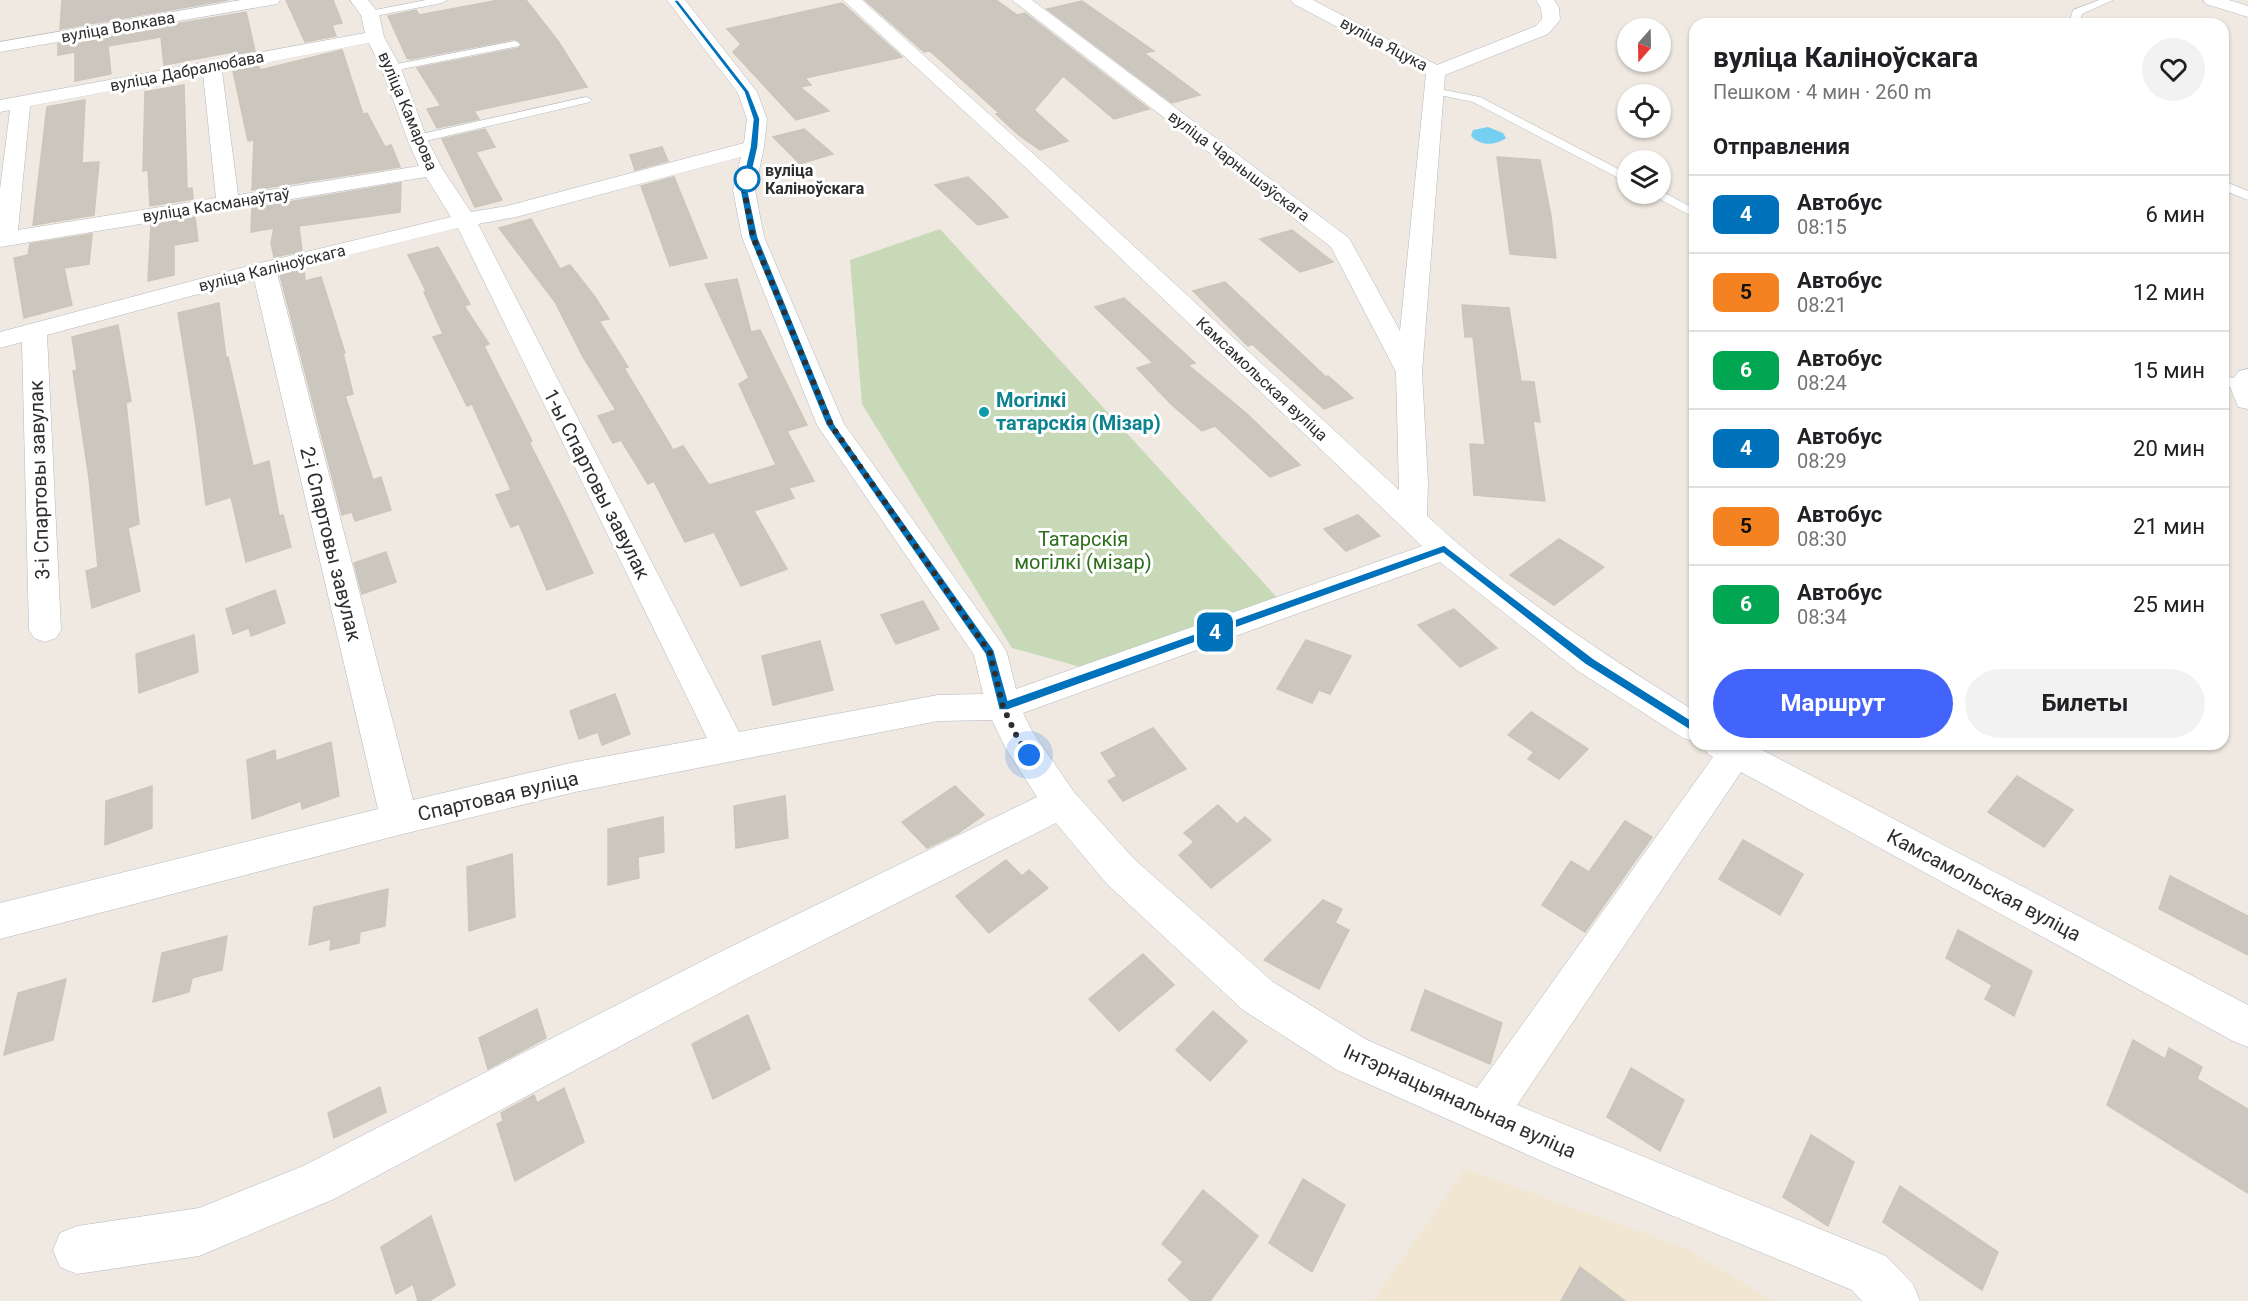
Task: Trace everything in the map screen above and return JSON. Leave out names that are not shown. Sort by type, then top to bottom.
[{"type":"street","name":"вуліца Волкава","points":[[0,47],[271,0]]},
{"type":"street","name":"Інтэрнацыянальная вуліца","points":[[676,0],[747,92],[757,119],[754,147],[744,190],[753,237],[831,425],[990,653],[1003,707],[1018,739],[1060,802],[1120,871],[1258,996],[1352,1055],[1485,1114],[1869,1273],[1896,1301]]},
{"type":"street","name":"Камсамольская вуліца","points":[[852,0],[1022,154],[1444,549],[1590,662],[1689,724]]},
{"type":"street","name":"вуліца Чарнышэўскага","points":[[1021,0],[1341,243],[1409,372]]},
{"type":"street","name":"вуліца Яцука","points":[[1300,0],[1435,81]]},
{"type":"street","points":[[1435,81],[1542,30],[1551,20],[1550,8],[1545,0]]},
{"type":"street","points":[[2212,0],[2248,12]]},
{"type":"street","name":"вуліца Камарова","points":[[365,7],[375,37],[393,68],[417,139],[432,170],[465,220]]},
{"type":"street","name":"вуліца Дабралюбава","points":[[10,104],[375,37]]},
{"type":"street","points":[[212,66],[228,203]]},
{"type":"street","name":"вуліца Чарнышэўскага","points":[[1412,519],[1414,482],[1409,372],[1435,81]]},
{"type":"street","points":[[3,240],[10,104]]},
{"type":"street","name":"вуліца Каліноўскага","points":[[0,340],[264,269],[465,220],[508,212],[754,147]]},
{"type":"street","name":"вуліца Касманаўтаў","points":[[3,240],[432,170]]},
{"type":"street","name":"1-ы Спартовы завулак","points":[[465,220],[730,748]]},
{"type":"street","name":"2-і Спартовы завулак","points":[[264,269],[399,819]]},
{"type":"street","name":"3-і Спартовы завулак","points":[[34,331],[45,630]]},
{"type":"street","name":"Спартовая вуліца","points":[[0,921],[399,819],[575,777],[938,708],[1003,707],[1444,549]]},
{"type":"street","points":[[1485,1114],[1727,750]]},
{"type":"street","name":"Камсамольская вуліца","points":[[1730,750],[2248,1027]]},
{"type":"street","points":[[77,1250],[199,1232],[318,1183],[732,966],[1060,802]]},
{"type":"lane","points":[[365,7],[442,0]]},
{"type":"lane","points":[[2076,18],[2077,12],[2108,0]]},
{"type":"lane","points":[[393,68],[515,44]]},
{"type":"lane","points":[[1435,81],[1476,99],[1617,173]]},
{"type":"lane","points":[[417,139],[586,100]]},
{"type":"lane","points":[[2229,188],[2248,196]]},
{"type":"lane","points":[[1671,202],[1689,211]]},
{"type":"shaded area","points":[[1465,1169],[1688,1249],[1772,1301],[1373,1301]]},
{"type":"green space","name":"Татарскія могілкі (мізар)","points":[[940,229],[1282,603],[1095,671],[1012,648],[862,404],[850,260]]},
{"type":"water","points":[[1488,127],[1503,133],[1506,138],[1488,144],[1479,142],[1471,136],[1473,130]]},
{"type":"building","points":[[62,0],[228,0],[60,29]]},
{"type":"building","points":[[286,0],[333,0],[342,23],[332,25],[336,36],[305,42]]},
{"type":"building","points":[[499,0],[526,0],[558,41],[587,87],[474,111],[479,119],[437,128],[427,109],[441,106],[417,68],[519,48],[522,43],[515,39],[411,59],[407,58],[388,16],[416,10],[419,15]]},
{"type":"building","points":[[865,0],[996,0],[1017,15],[1025,13],[1149,109],[1114,119],[1063,76],[1034,110],[1068,141],[1040,150],[1020,136],[996,114],[999,113],[930,51],[924,52]]},
{"type":"building","points":[[1082,1],[1154,51],[1144,53],[1200,95],[1172,103],[1047,9]]},
{"type":"building","points":[[842,3],[902,57],[805,78],[811,85],[800,87],[829,111],[796,120],[733,52],[741,44],[727,29]]},
{"type":"building","points":[[246,12],[255,51],[232,55],[232,52],[164,65],[161,37],[108,46],[111,74],[75,81],[75,52],[58,55],[58,44]]},
{"type":"building","points":[[342,50],[363,114],[367,113],[385,147],[391,145],[400,167],[252,190],[254,140],[248,141],[233,71],[259,66],[260,70]]},
{"type":"building","points":[[184,85],[187,189],[192,188],[193,199],[150,206],[148,170],[143,171],[145,92]]},
{"type":"building","points":[[85,100],[82,163],[99,162],[94,215],[33,225],[47,107]]},
{"type":"building","points":[[485,129],[495,147],[476,152],[502,200],[475,207],[442,139]]},
{"type":"building","points":[[804,129],[833,154],[800,164],[773,137]]},
{"type":"building","points":[[662,147],[668,161],[635,170],[630,155]]},
{"type":"building","points":[[1497,157],[1540,160],[1551,216],[1556,258],[1510,254]]},
{"type":"building","points":[[674,177],[707,258],[670,266],[641,186]]},
{"type":"building","points":[[968,177],[1008,217],[978,225],[935,185]]},
{"type":"building","points":[[401,183],[400,212],[299,226],[302,251],[274,257],[271,243],[274,228],[251,232],[252,208]]},
{"type":"building","points":[[195,217],[198,241],[174,245],[174,275],[148,281],[151,225]]},
{"type":"building","points":[[531,219],[560,269],[570,265],[609,319],[599,321],[628,367],[624,368],[673,450],[683,446],[709,485],[776,465],[739,384],[749,378],[705,284],[737,279],[751,332],[760,330],[807,425],[787,431],[814,481],[789,488],[794,498],[754,511],[787,569],[741,586],[714,532],[685,542],[654,481],[648,484],[621,440],[613,443],[598,416],[616,410],[583,357],[555,302],[499,228]]},
{"type":"building","points":[[1292,230],[1333,262],[1300,272],[1260,239]]},
{"type":"building","points":[[92,234],[89,264],[64,268],[72,305],[24,318],[14,258],[28,255],[30,244]]},
{"type":"building","points":[[438,247],[470,304],[464,306],[489,344],[484,346],[532,441],[529,442],[593,573],[547,590],[519,524],[511,527],[496,495],[511,490],[472,404],[467,406],[433,337],[443,334],[424,292],[426,291],[408,255]]},
{"type":"building","points":[[304,269],[305,281],[321,277],[345,353],[343,353],[353,394],[345,396],[373,480],[381,477],[391,510],[355,521],[352,512],[342,515],[280,275]]},
{"type":"building","points":[[1225,282],[1326,377],[1328,376],[1353,398],[1324,409],[1252,344],[1248,346],[1193,291]]},
{"type":"building","points":[[1124,298],[1195,363],[1188,365],[1246,413],[1300,465],[1270,477],[1215,426],[1202,431],[1171,404],[1137,368],[1153,363],[1095,307]]},
{"type":"building","points":[[219,303],[226,358],[228,357],[253,466],[269,461],[279,516],[283,515],[291,547],[246,562],[231,497],[206,505],[178,313]]},
{"type":"building","points":[[1462,305],[1509,308],[1521,381],[1534,382],[1540,422],[1533,421],[1545,501],[1474,495],[1470,444],[1485,445],[1473,337],[1465,337]]},
{"type":"building","points":[[118,325],[131,401],[126,403],[139,524],[128,528],[140,591],[92,608],[86,571],[98,567],[89,478],[73,371],[77,370],[72,337]]},
{"type":"building","points":[[1358,515],[1380,536],[1346,551],[1324,529]]},
{"type":"building","points":[[1559,539],[1604,567],[1554,605],[1510,575]]},
{"type":"building","points":[[386,552],[396,582],[362,594],[354,563]]},
{"type":"building","points":[[275,590],[285,623],[251,636],[249,628],[233,634],[226,609]]},
{"type":"building","points":[[923,601],[939,629],[896,644],[881,615]]},
{"type":"building","points":[[1454,609],[1497,648],[1460,667],[1418,625]]},
{"type":"building","points":[[194,635],[198,672],[139,693],[136,654]]},
{"type":"building","points":[[1306,640],[1351,656],[1330,694],[1319,690],[1312,703],[1277,689]]},
{"type":"building","points":[[820,641],[833,690],[773,705],[762,656]]},
{"type":"building","points":[[615,694],[630,734],[602,745],[598,732],[579,739],[570,711]]},
{"type":"building","points":[[1531,712],[1588,749],[1559,779],[1528,759],[1534,752],[1508,735]]},
{"type":"building","points":[[1153,728],[1186,769],[1123,801],[1108,781],[1117,776],[1101,753]]},
{"type":"building","points":[[331,742],[339,796],[302,809],[301,801],[252,819],[247,760],[275,750],[276,761]]},
{"type":"building","points":[[2017,776],[2073,810],[2044,847],[1988,812]]},
{"type":"building","points":[[152,786],[152,828],[105,845],[106,801]]},
{"type":"building","points":[[955,786],[984,815],[958,833],[927,848],[902,822]]},
{"type":"building","points":[[785,796],[788,838],[736,848],[734,806]]},
{"type":"building","points":[[1218,805],[1237,824],[1245,817],[1271,840],[1211,888],[1179,855],[1194,842],[1184,833]]},
{"type":"building","points":[[663,817],[664,852],[638,857],[639,878],[608,885],[608,829]]},
{"type":"building","points":[[1625,821],[1652,837],[1585,932],[1542,905],[1571,861],[1589,872]]},
{"type":"building","points":[[1743,840],[1803,874],[1780,915],[1719,879]]},
{"type":"building","points":[[512,854],[515,917],[469,931],[467,867]]},
{"type":"building","points":[[1006,860],[1022,876],[1029,870],[1048,888],[989,933],[956,896]]},
{"type":"building","points":[[2170,876],[2248,916],[2248,955],[2159,909]]},
{"type":"building","points":[[388,889],[385,926],[360,932],[359,943],[330,950],[331,939],[309,945],[314,907]]},
{"type":"building","points":[[1323,900],[1342,909],[1335,923],[1349,930],[1319,989],[1264,960]]},
{"type":"building","points":[[1958,930],[2032,971],[2014,1016],[1985,999],[1992,985],[1946,958]]},
{"type":"building","points":[[227,936],[222,970],[192,978],[189,992],[153,1002],[162,953]]},
{"type":"building","points":[[1143,954],[1174,985],[1119,1031],[1089,999]]},
{"type":"building","points":[[66,979],[53,1040],[4,1055],[18,993]]},
{"type":"building","points":[[1425,990],[1502,1023],[1490,1064],[1411,1030]]},
{"type":"building","points":[[537,1009],[546,1038],[488,1069],[479,1038]]},
{"type":"building","points":[[1213,1011],[1247,1041],[1210,1081],[1176,1050]]},
{"type":"building","points":[[748,1015],[770,1069],[713,1099],[692,1044]]},
{"type":"building","points":[[2133,1040],[2165,1059],[2169,1048],[2202,1067],[2197,1079],[2248,1109],[2248,1193],[2107,1105]]},
{"type":"building","points":[[1631,1068],[1684,1100],[1660,1151],[1607,1117]]},
{"type":"building","points":[[380,1087],[386,1112],[334,1138],[328,1113]]},
{"type":"building","points":[[564,1088],[584,1142],[515,1181],[497,1124],[503,1121],[501,1113],[534,1095],[537,1103]]},
{"type":"building","points":[[1811,1135],[1854,1162],[1828,1226],[1783,1197]]},
{"type":"building","points":[[1303,1179],[1345,1205],[1312,1272],[1269,1243]]},
{"type":"building","points":[[1900,1186],[1998,1252],[1982,1290],[1883,1222]]},
{"type":"building","points":[[1203,1190],[1258,1236],[1210,1301],[1191,1301],[1168,1280],[1183,1262],[1162,1244]]},
{"type":"building","points":[[431,1216],[455,1285],[429,1301],[418,1301],[413,1284],[396,1294],[381,1247]]},
{"type":"building","points":[[1580,1267],[1625,1301],[1561,1301]]},
{"type":"bus line","name":"4","points":[[676,0],[747,92],[757,119],[754,147],[744,190],[753,237],[831,425],[990,653],[1003,707],[1444,549],[1590,662],[1689,724]]},
{"type":"place","name":"вуліца Каліноўскага","points":[[747,179]]},
{"type":"place","name":"Могілкі татарскія (Мізар)","points":[[984,412]]},
{"type":"route","points":[[747,179],[748,174],[744,190],[753,237],[831,425],[990,653],[1003,707],[1018,739],[1029,755]]}]
